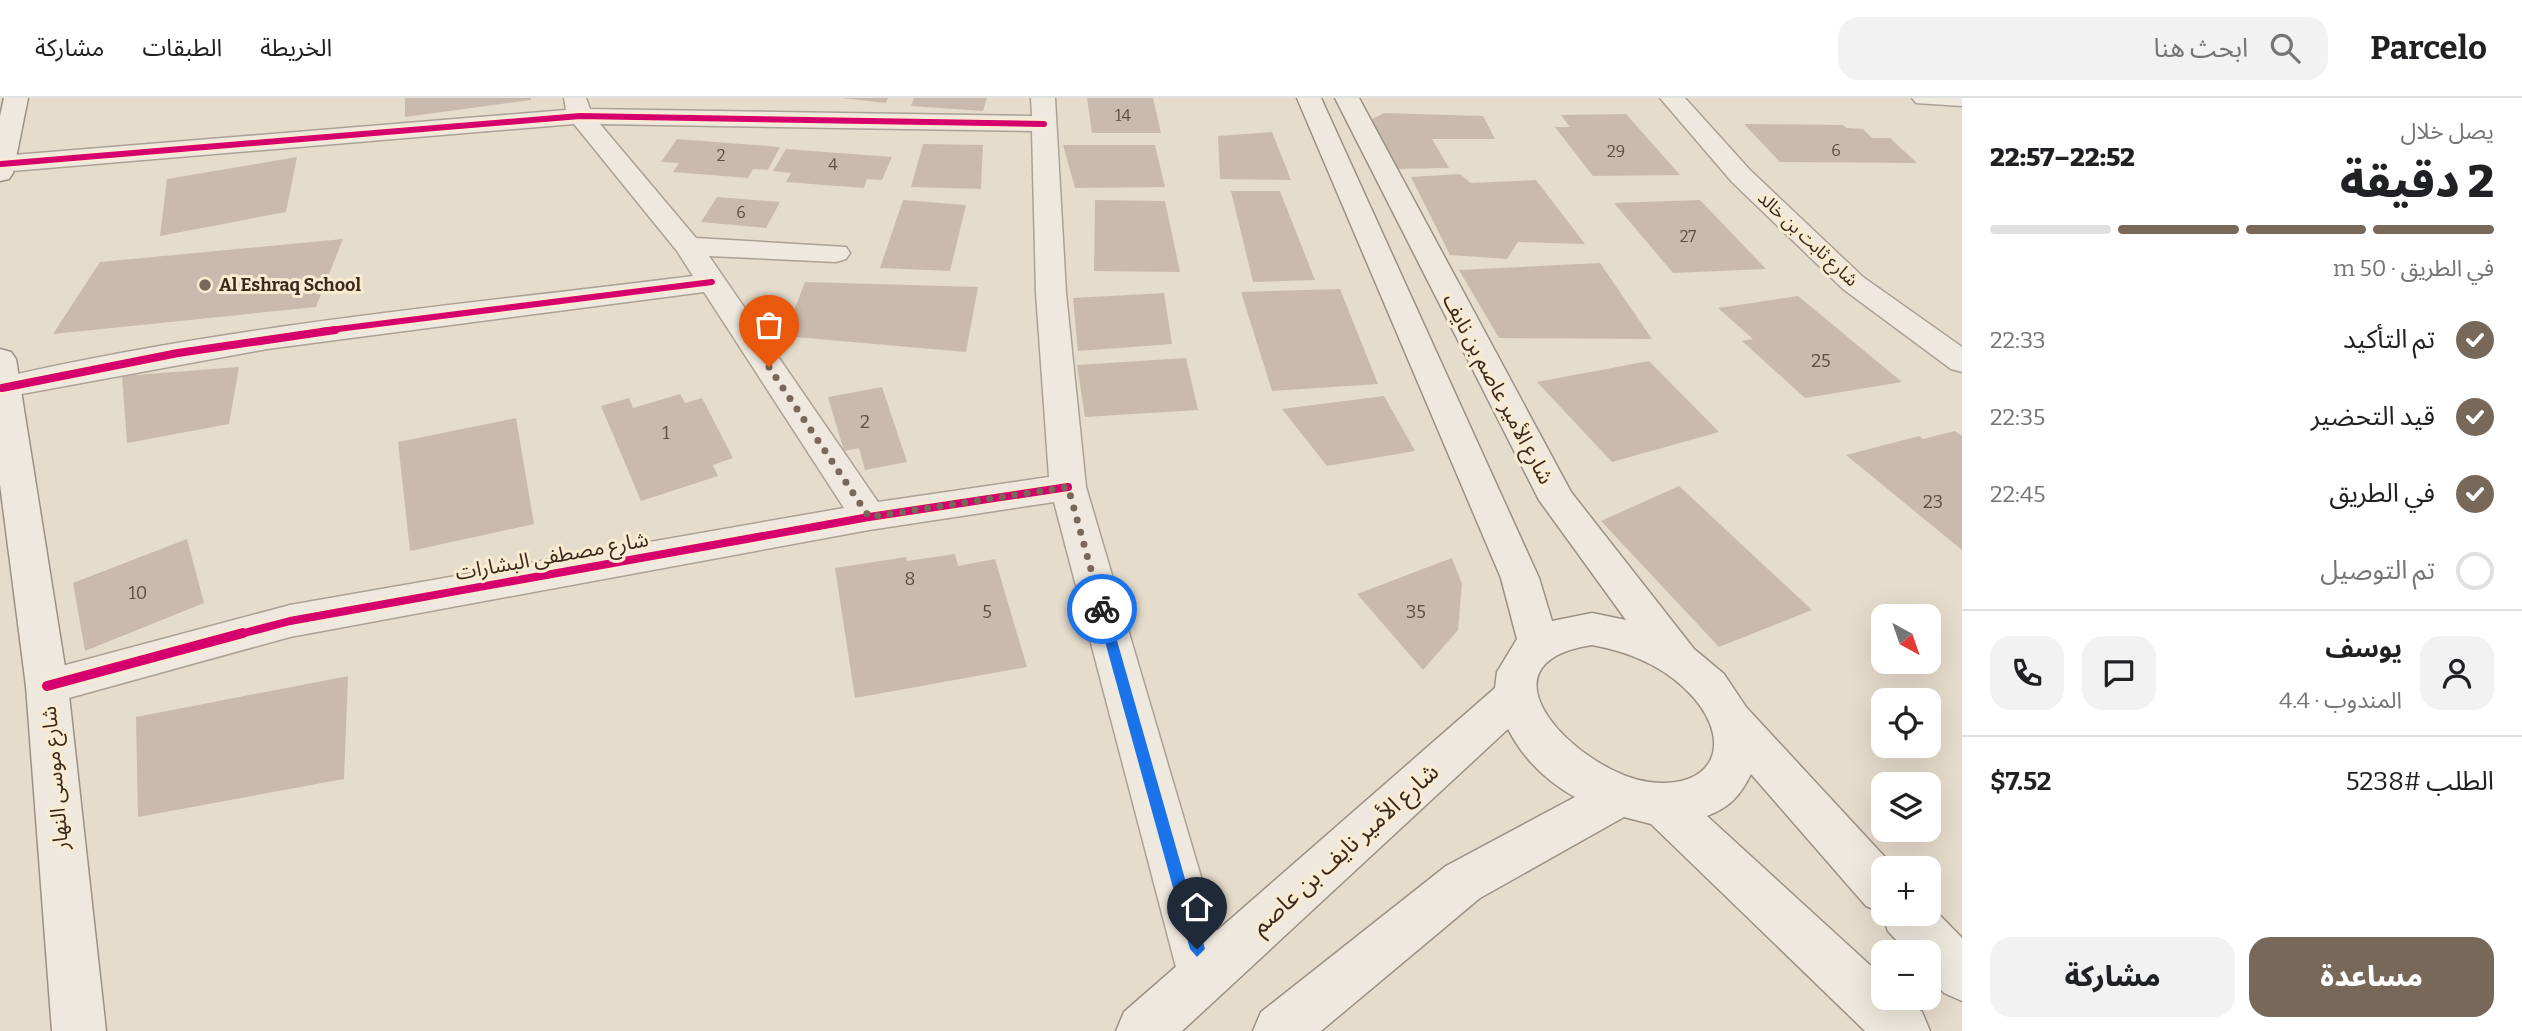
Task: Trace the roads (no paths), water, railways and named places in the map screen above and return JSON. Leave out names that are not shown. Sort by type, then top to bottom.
[{"type":"street","points":[[0,173],[16,98]]},
{"type":"street","points":[[1308,98],[1520,578],[1538,642]]},
{"type":"street","name":"شارع الأمير عاصم بن نايف","points":[[1347,98],[1557,500],[1679,660]]},
{"type":"street","name":"شارع ثابت بن خالد","points":[[1672,98],[1741,176],[1853,283],[1962,362]]},
{"type":"street","points":[[1924,98],[1962,100]]},
{"type":"street","points":[[1,164],[577,107],[1043,111],[1051,293],[1068,487],[1204,975]]},
{"type":"street","points":[[577,107],[688,246],[869,517]]},
{"type":"street","points":[[688,246],[836,253]]},
{"type":"street","points":[[1,374],[87,369],[251,342],[712,282]]},
{"type":"street","name":"شارع موسى النهار","points":[[1,374],[47,687],[79,1031]]},
{"type":"street","name":"شارع مصطفى البشارات","points":[[47,687],[290,621],[869,517],[1068,487]]},
{"type":"street","points":[[1730,720],[1737,739],[1731,773],[1706,797],[1686,803],[1641,800],[1581,778],[1549,753],[1527,724],[1516,695],[1517,674],[1524,656],[1538,642],[1572,630],[1614,632],[1636,639],[1679,660],[1710,688],[1730,720],[1871,877]]},
{"type":"street","name":"شارع الأمير نايف بن عاصم","points":[[1143,1031],[1516,695]]},
{"type":"street","points":[[1280,1031],[1463,883],[1641,800]]},
{"type":"street","points":[[1641,800],[1903,1031]]},
{"type":"street","points":[[1916,926],[1962,975]]},
{"type":"place","name":"Al Eshraq School","points":[[205,285]]}]
